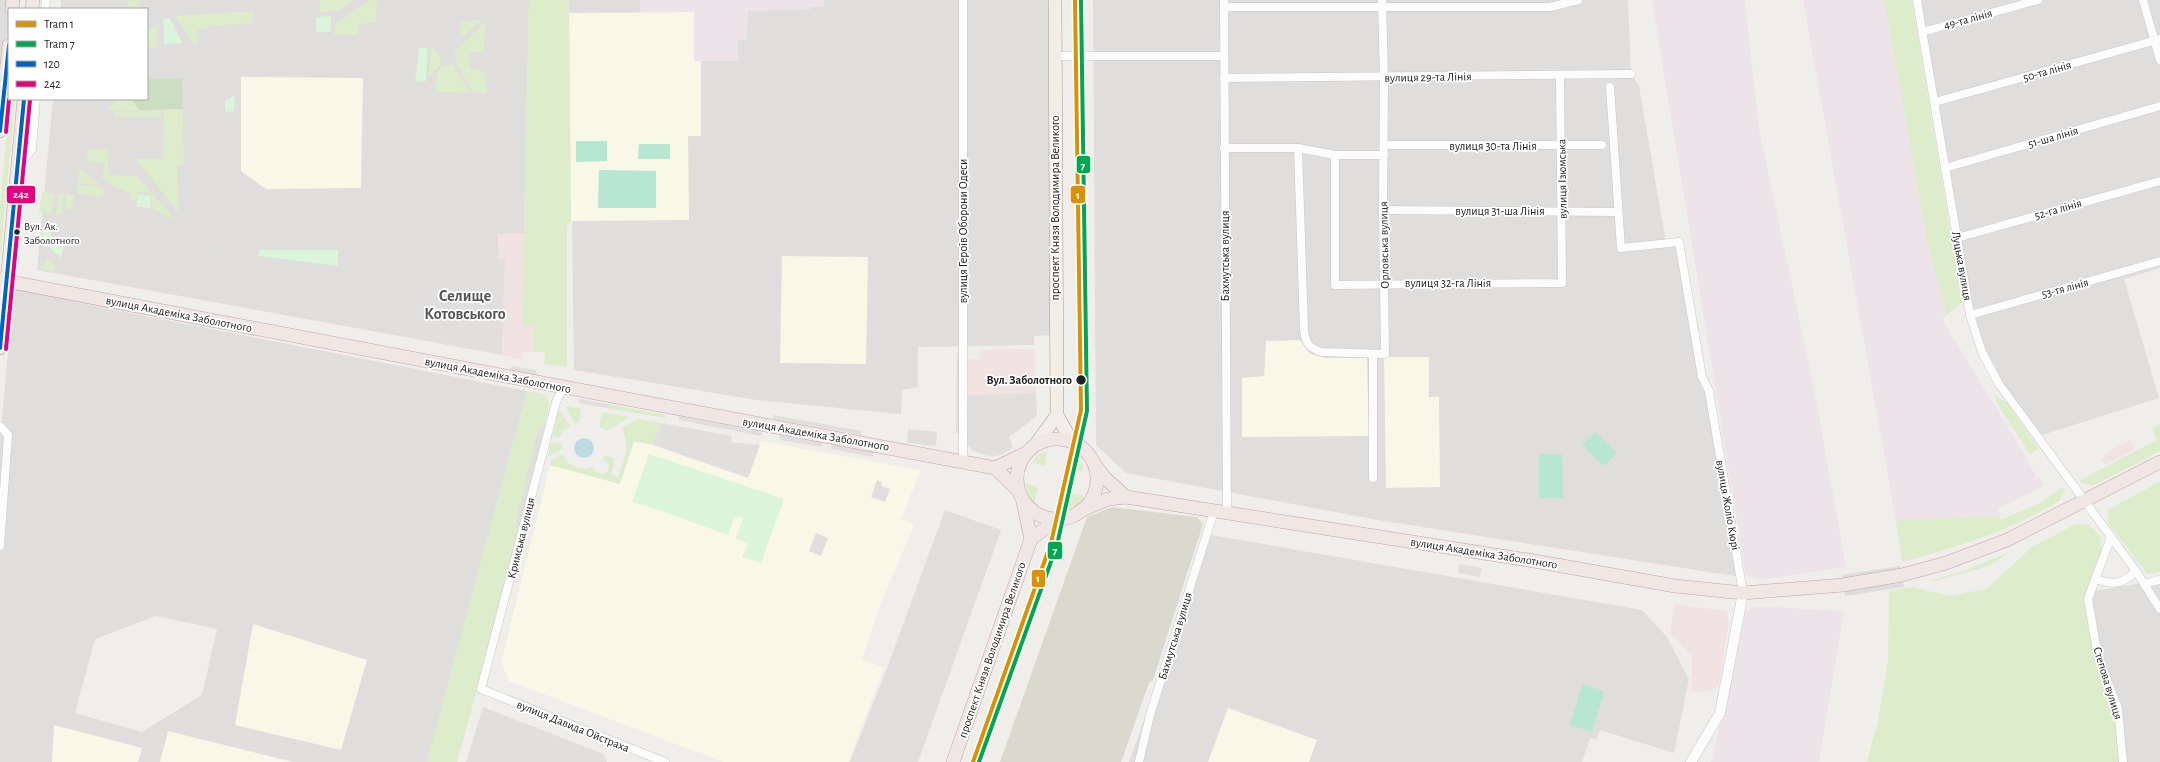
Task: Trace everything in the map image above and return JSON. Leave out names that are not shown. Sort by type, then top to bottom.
[{"type":"highway","points":[[0,131],[8,55]]},
{"type":"highway","points":[[3,281],[18,168],[24,100]]},
{"type":"highway","name":"вулиця Академіка Заболотного","points":[[3,281],[389,353],[563,388],[995,468]]},
{"type":"highway","points":[[1020,495],[1016,477],[1019,464],[1026,453],[1036,444],[1059,438],[1076,444],[1087,452],[1105,478],[1126,497]]},
{"type":"highway","points":[[1026,453],[995,468],[1020,495],[1031,510],[1041,516],[1053,518],[1074,514]]},
{"type":"highway","name":"вулиця Академіка Заболотного","points":[[1074,514],[1108,499],[1126,497],[1534,561],[1675,586],[1743,593],[1843,585],[1902,575],[1946,563],[2007,540],[2160,462]]},
{"type":"highway","points":[[1031,539],[1051,524],[1074,514],[1089,502],[1095,490],[1097,477],[1094,464]]},
{"type":"highway","name":"проспект Князя Володимира Великого","points":[[953,762],[1031,539],[1028,516],[1020,495]]},
{"type":"main road","name":"проспект Князя Володимира Великого","points":[[1054,0],[1057,415],[1067,433],[1076,444]]},
{"type":"main road","points":[[0,348],[3,281]]},
{"type":"main road","points":[[1036,444],[1057,415]]},
{"type":"street","name":"вулиця Героїв Оборони Одеси","points":[[963,0],[963,462]]},
{"type":"street","points":[[1224,4],[1382,4],[1550,7],[1578,0]]},
{"type":"street","name":"Луцька вулиця","points":[[1917,0],[1970,315],[1989,368],[2084,502],[2136,571],[2160,609]]},
{"type":"street","name":"49-та лінія","points":[[1922,32],[2038,0]]},
{"type":"street","points":[[2143,0],[2157,40],[2160,60]]},
{"type":"street","name":"Бахмутська вулиця","points":[[1139,762],[1150,715],[1220,512],[1224,4]]},
{"type":"street","name":"Орловська вулиця","points":[[1373,354],[1385,354],[1383,210],[1384,78],[1382,4]]},
{"type":"street","name":"50-та лінія","points":[[1935,102],[2157,40]]},
{"type":"street","points":[[1055,56],[1224,56]]},
{"type":"street","name":"вулиця 29-та Лінія","points":[[1224,78],[1384,78],[1631,74]]},
{"type":"street","name":"вулиця Ізюмська","points":[[1560,76],[1562,283]]},
{"type":"street","points":[[1610,88],[1618,212]]},
{"type":"street","points":[[18,168],[32,149],[36,100]]},
{"type":"street","name":"51-ша лінія","points":[[1946,168],[2160,106]]},
{"type":"street","name":"вулиця 30-та Лінія","points":[[1384,145],[1602,145]]},
{"type":"street","points":[[1224,148],[1298,148],[1335,155],[1384,155]]},
{"type":"street","points":[[1298,148],[1304,337],[1307,344],[1312,349],[1320,352],[1373,354],[1373,478]]},
{"type":"street","name":"вулиця 32-га Лінія","points":[[1335,155],[1335,285],[1562,283]]},
{"type":"street","name":"52-га лінія","points":[[1957,238],[2160,181]]},
{"type":"street","name":"вулиця 31-ша Лінія","points":[[1383,210],[1618,212]]},
{"type":"street","name":"вулиця Жоліо Кюрі","points":[[1618,212],[1621,248],[1679,242],[1702,377],[1709,391],[1743,593],[1720,713],[1691,762]]},
{"type":"street","name":"53-тя лінія","points":[[1970,315],[2160,261]]},
{"type":"street","name":"Кримська вулиця","points":[[481,689],[556,402],[563,388]]},
{"type":"street","points":[[0,426],[8,435],[0,546]]},
{"type":"street","name":"Степова вулиця","points":[[2111,537],[2088,599],[2098,657],[2118,708],[2123,762]]},
{"type":"street","points":[[2095,579],[2117,583],[2127,580],[2136,571]]},
{"type":"street","points":[[2144,584],[2160,580]]},
{"type":"street","name":"вулиця Давида Ойстраха","points":[[481,689],[665,762]]},
{"type":"shaded area","points":[[0,0],[12,0],[8,8],[0,131]]},
{"type":"shaded area","points":[[61,0],[529,0],[524,233],[498,234],[499,259],[407,259],[408,321],[395,330],[394,335],[37,270],[53,100],[148,100],[148,8],[61,8]]},
{"type":"shaded area","points":[[569,0],[1048,0],[1050,335],[1034,336],[1034,345],[918,347],[918,387],[902,390],[901,414],[757,400],[574,370]]},
{"type":"shaded area","points":[[640,0],[824,0],[824,7],[811,7],[811,9],[748,11],[747,40],[738,40],[738,61],[694,61],[694,12],[640,13]]},
{"type":"shaded area","points":[[1093,0],[1628,0],[1631,74],[1639,86],[1666,243],[1679,242],[1741,577],[1378,520],[1126,473],[1096,445]]},
{"type":"shaded area","points":[[1652,0],[1745,0],[1759,129],[1814,388],[1846,567],[1759,580],[1746,576]]},
{"type":"shaded area","points":[[1803,0],[1884,0],[1928,245],[1947,315],[1942,319],[2026,457],[2037,478],[2040,477],[2045,486],[1998,508],[2000,516],[1896,521]]},
{"type":"shaded area","points":[[1916,0],[2160,0],[2160,268],[2124,279],[2159,398],[2039,436],[1999,384],[1978,340]]},
{"type":"shaded area","points":[[694,12],[694,61],[701,61],[701,136],[688,136],[689,220],[571,221],[569,13]]},
{"type":"shaded area","points":[[259,19],[264,19],[264,52],[275,52],[275,58],[221,58],[221,46],[198,45],[198,32],[209,31],[209,27],[259,26]]},
{"type":"shaded area","points":[[216,67],[232,68],[231,83],[215,84]]},
{"type":"shaded area","points":[[241,77],[363,78],[361,188],[266,189],[241,171]]},
{"type":"shaded area","points":[[970,78],[993,78],[993,111],[971,111]]},
{"type":"shaded area","points":[[1403,95],[1412,95],[1413,138],[1404,138]]},
{"type":"shaded area","points":[[87,122],[95,122],[94,137],[86,137]]},
{"type":"shaded area","points":[[73,213],[85,214],[84,221],[75,220],[70,246],[58,245],[54,239],[46,215],[63,218]]},
{"type":"shaded area","points":[[214,227],[221,227],[220,278],[213,278]]},
{"type":"shaded area","points":[[524,233],[522,326],[534,326],[534,352],[523,352],[522,360],[502,355],[505,259],[499,259],[498,234]]},
{"type":"shaded area","points":[[74,248],[89,251],[86,268],[70,266]]},
{"type":"shaded area","points":[[782,256],[868,257],[866,364],[780,363]]},
{"type":"shaded area","points":[[406,259],[505,259],[502,355],[394,335],[395,319],[408,321]]},
{"type":"shaded area","points":[[14,290],[527,391],[427,762],[0,762],[0,437]],"holes":[[[156,616],[217,629],[202,695],[142,732],[75,713],[95,639]]]},
{"type":"shaded area","points":[[1300,340],[1310,354],[1325,358],[1367,358],[1369,436],[1242,437],[1242,378],[1264,376],[1266,341]]},
{"type":"shaded area","points":[[257,349],[323,361],[314,410],[325,412],[322,427],[317,426],[303,487],[235,477]]},
{"type":"shaded area","points":[[1035,349],[1036,393],[968,395],[967,359],[980,359],[979,350]]},
{"type":"shaded area","points":[[957,353],[961,354],[960,433],[956,433]]},
{"type":"shaded area","points":[[1384,357],[1429,357],[1429,397],[1439,397],[1440,487],[1386,488]]},
{"type":"shaded area","points":[[512,366],[536,370],[537,376],[508,371]]},
{"type":"shaded area","points":[[1036,393],[1037,416],[1009,437],[1013,448],[1003,454],[993,457],[973,451],[967,444],[968,395]]},
{"type":"shaded area","points":[[579,399],[608,404],[606,408],[579,403]]},
{"type":"shaded area","points":[[773,415],[862,431],[861,435],[773,419]]},
{"type":"shaded area","points":[[679,416],[762,432],[761,436],[678,420]]},
{"type":"shaded area","points":[[661,423],[732,436],[731,442],[760,445],[748,478],[653,445]]},
{"type":"shaded area","points":[[545,425],[521,530],[515,526],[539,428]]},
{"type":"shaded area","points":[[908,429],[937,432],[936,446],[907,443]]},
{"type":"shaded area","points":[[780,435],[822,443],[821,447],[780,440]]},
{"type":"shaded area","points":[[2130,440],[2135,449],[2105,465],[2101,459],[2105,456],[2104,454]]},
{"type":"shaded area","points":[[634,441],[653,445],[758,451],[760,441],[921,470],[901,519],[915,524],[883,598],[862,659],[884,668],[848,762],[723,762],[509,681],[501,663],[550,465],[620,484]]},
{"type":"shaded area","points":[[832,444],[873,452],[873,457],[831,449]]},
{"type":"shaded area","points":[[877,480],[882,482],[881,486],[890,489],[885,502],[871,497]]},
{"type":"shaded area","points":[[74,493],[167,511],[163,542],[47,577],[49,549],[68,548]]},
{"type":"shaded area","points":[[1112,507],[1197,517],[1203,524],[1153,680],[1149,683],[1121,762],[1000,762],[1087,517]]},
{"type":"shaded area","points":[[945,510],[1001,530],[918,762],[850,762],[887,668]]},
{"type":"shaded area","points":[[816,533],[828,538],[821,556],[809,551]]},
{"type":"shaded area","points":[[1211,535],[1642,610],[1667,637],[1689,679],[1674,753],[1600,730],[1596,740],[1590,738],[1582,762],[1129,762]]},
{"type":"shaded area","points":[[953,550],[962,554],[952,579],[943,576]]},
{"type":"shaded area","points":[[1459,564],[1482,568],[1480,577],[1458,573]]},
{"type":"shaded area","points":[[2160,580],[2160,762],[2123,762],[2098,657],[2089,592]]},
{"type":"shaded area","points":[[1674,604],[1726,611],[1729,623],[1719,685],[1711,691],[1691,692],[1692,657],[1670,632]]},
{"type":"shaded area","points":[[1755,606],[1844,611],[1819,762],[1711,762],[1746,611]]},
{"type":"shaded area","points":[[253,624],[367,660],[341,750],[235,725]]},
{"type":"shaded area","points":[[483,707],[604,754],[607,762],[466,762]]},
{"type":"shaded area","points":[[1228,708],[1317,740],[1309,762],[1208,762]]},
{"type":"shaded area","points":[[54,725],[142,748],[138,762],[52,762]]},
{"type":"shaded area","points":[[168,731],[293,762],[160,762]]},
{"type":"green space","points":[[128,0],[140,0],[139,8],[127,8]]},
{"type":"green space","points":[[320,0],[354,0],[341,10],[319,13]]},
{"type":"green space","points":[[371,0],[377,0],[376,23],[359,24],[358,35],[334,35],[335,24]]},
{"type":"green space","points":[[529,0],[569,0],[571,221],[567,226],[567,367],[544,364],[545,352],[534,352],[534,326],[522,326]]},
{"type":"green space","points":[[1884,0],[1912,0],[1962,302],[1947,315],[1928,245]]},
{"type":"green space","points":[[253,11],[253,23],[209,26],[208,29],[197,30],[197,46],[193,46],[193,43],[175,16]]},
{"type":"green space","points":[[331,16],[331,32],[316,32],[316,17]]},
{"type":"green space","points":[[170,18],[182,43],[164,44],[163,20]]},
{"type":"green space","points":[[482,20],[461,38],[460,22]]},
{"type":"green space","points":[[485,22],[484,52],[469,52],[469,68],[485,72],[487,93],[474,93],[455,62],[457,57],[454,52]]},
{"type":"green space","points":[[158,24],[157,47],[148,48],[148,31]]},
{"type":"green space","points":[[431,45],[440,56],[441,63],[429,79]]},
{"type":"green space","points":[[419,48],[428,48],[426,81],[415,82]]},
{"type":"green space","points":[[443,65],[453,65],[470,93],[435,92],[437,73]]},
{"type":"green space","points":[[148,79],[182,79],[184,165],[177,166],[178,212],[136,159],[163,159],[164,110],[107,110],[115,100],[148,100]]},
{"type":"green space","points":[[148,79],[182,79],[183,109],[139,110],[132,100],[148,100]]},
{"type":"green space","points":[[235,95],[234,111],[225,112],[225,100]]},
{"type":"green space","points":[[10,100],[15,100],[0,260],[0,205]]},
{"type":"green space","points":[[115,111],[161,111],[161,117],[115,117]]},
{"type":"green space","points":[[576,141],[607,141],[607,161],[576,162]]},
{"type":"green space","points":[[639,144],[670,144],[670,159],[638,159]]},
{"type":"green space","points":[[88,149],[107,149],[109,175],[137,176],[176,220],[151,208],[152,194],[138,192],[135,201],[130,200],[130,193],[116,188],[103,178],[104,164],[86,161]]},
{"type":"green space","points":[[79,170],[84,171],[99,185],[78,183]]},
{"type":"green space","points":[[599,170],[656,171],[656,208],[598,208]]},
{"type":"green space","points":[[78,185],[100,187],[105,192],[100,197],[77,193]]},
{"type":"green space","points":[[42,192],[55,194],[52,214],[39,212]]},
{"type":"green space","points":[[59,194],[64,194],[61,214],[56,214]]},
{"type":"green space","points":[[138,194],[151,196],[150,208],[136,207]]},
{"type":"green space","points":[[66,195],[74,195],[72,210],[65,209]]},
{"type":"green space","points":[[49,230],[56,243],[64,247],[61,258],[44,242],[42,232]]},
{"type":"green space","points":[[259,250],[338,250],[338,266],[258,256]]},
{"type":"green space","points":[[48,258],[56,267],[55,271],[40,269]]},
{"type":"green space","points":[[527,391],[546,395],[549,404],[545,425],[539,428],[521,530],[457,762],[427,762]]},
{"type":"green space","points":[[1993,393],[2007,403],[2039,449],[2030,454],[1999,407]]},
{"type":"green space","points":[[608,404],[665,415],[666,418],[606,408]]},
{"type":"green space","points":[[565,406],[581,409],[579,422],[575,424]]},
{"type":"green space","points":[[559,409],[570,426],[562,432],[560,438],[553,436]]},
{"type":"green space","points":[[602,412],[630,417],[606,431],[599,426]]},
{"type":"green space","points":[[639,419],[661,423],[653,445],[634,441],[620,484],[550,465],[551,460],[563,454],[571,465],[584,469],[593,467],[595,471],[602,474],[607,472],[609,467],[607,462],[603,459],[605,455],[613,458],[614,464],[611,474],[618,477],[626,454],[626,442],[622,428]]},
{"type":"green space","points":[[2160,424],[2160,451],[2094,485],[2081,483],[2080,481],[2084,478],[2157,440],[2152,428]]},
{"type":"green space","points":[[1595,432],[1617,453],[1603,466],[1582,445]]},
{"type":"green space","points":[[551,442],[562,444],[563,449],[548,457]]},
{"type":"green space","points":[[1047,451],[1045,466],[1032,463],[1037,455]]},
{"type":"green space","points":[[649,454],[784,499],[761,563],[742,557],[748,543],[736,538],[743,518],[735,516],[728,535],[642,504],[632,502]]},
{"type":"green space","points":[[1539,454],[1562,454],[1563,498],[1539,498]]},
{"type":"green space","points":[[1076,455],[1083,465],[1083,472],[1072,470]]},
{"type":"green space","points":[[2160,481],[2160,572],[2148,574],[2108,523],[2108,510]]},
{"type":"green space","points":[[1025,483],[1038,487],[1034,503],[1027,493]]},
{"type":"green space","points":[[2062,487],[2065,489],[2060,500],[2023,521],[1963,544],[1902,562],[1896,521],[2000,516],[2001,520],[2042,502]]},
{"type":"green space","points":[[1070,493],[1083,495],[1083,498],[1077,505],[1065,510]]},
{"type":"green space","points":[[2076,524],[2089,525],[2101,537],[2102,563],[2089,592],[2098,657],[2113,692],[2123,762],[1867,762],[1878,721],[1888,661],[1889,591],[1913,587],[1949,596],[1986,589],[2032,547]]},
{"type":"green space","points":[[2010,552],[1989,566],[1935,581],[1928,581],[1963,571]]},
{"type":"green space","points":[[1582,684],[1604,691],[1592,732],[1570,725]]},
{"type":"water","points":[[584,438],[591,441],[594,448],[591,455],[584,458],[577,455],[574,448],[577,441]]},
{"type":"pier","points":[[1900,566],[1904,587],[1845,596],[1842,575]]},
{"type":"tram line","name":"1","points":[[973,762],[1051,543],[1081,410],[1075,0]]},
{"type":"tram line","name":"7","points":[[979,762],[1057,545],[1087,411],[1081,0]]},
{"type":"transit line","name":"120","points":[[0,131],[8,55]]},
{"type":"transit line","name":"242","points":[[6,132],[9,100]]},
{"type":"transit line","name":"120","points":[[0,348],[24,100]]},
{"type":"transit line","name":"242","points":[[6,349],[30,100]]},
{"type":"place","name":"Вул. Ак. Заболотного","points":[[17,232]]},
{"type":"place","name":"Вул. Заболотного","points":[[1081,380]]},
{"type":"district","name":"Селище Котовського","points":[[465,305]]}]
